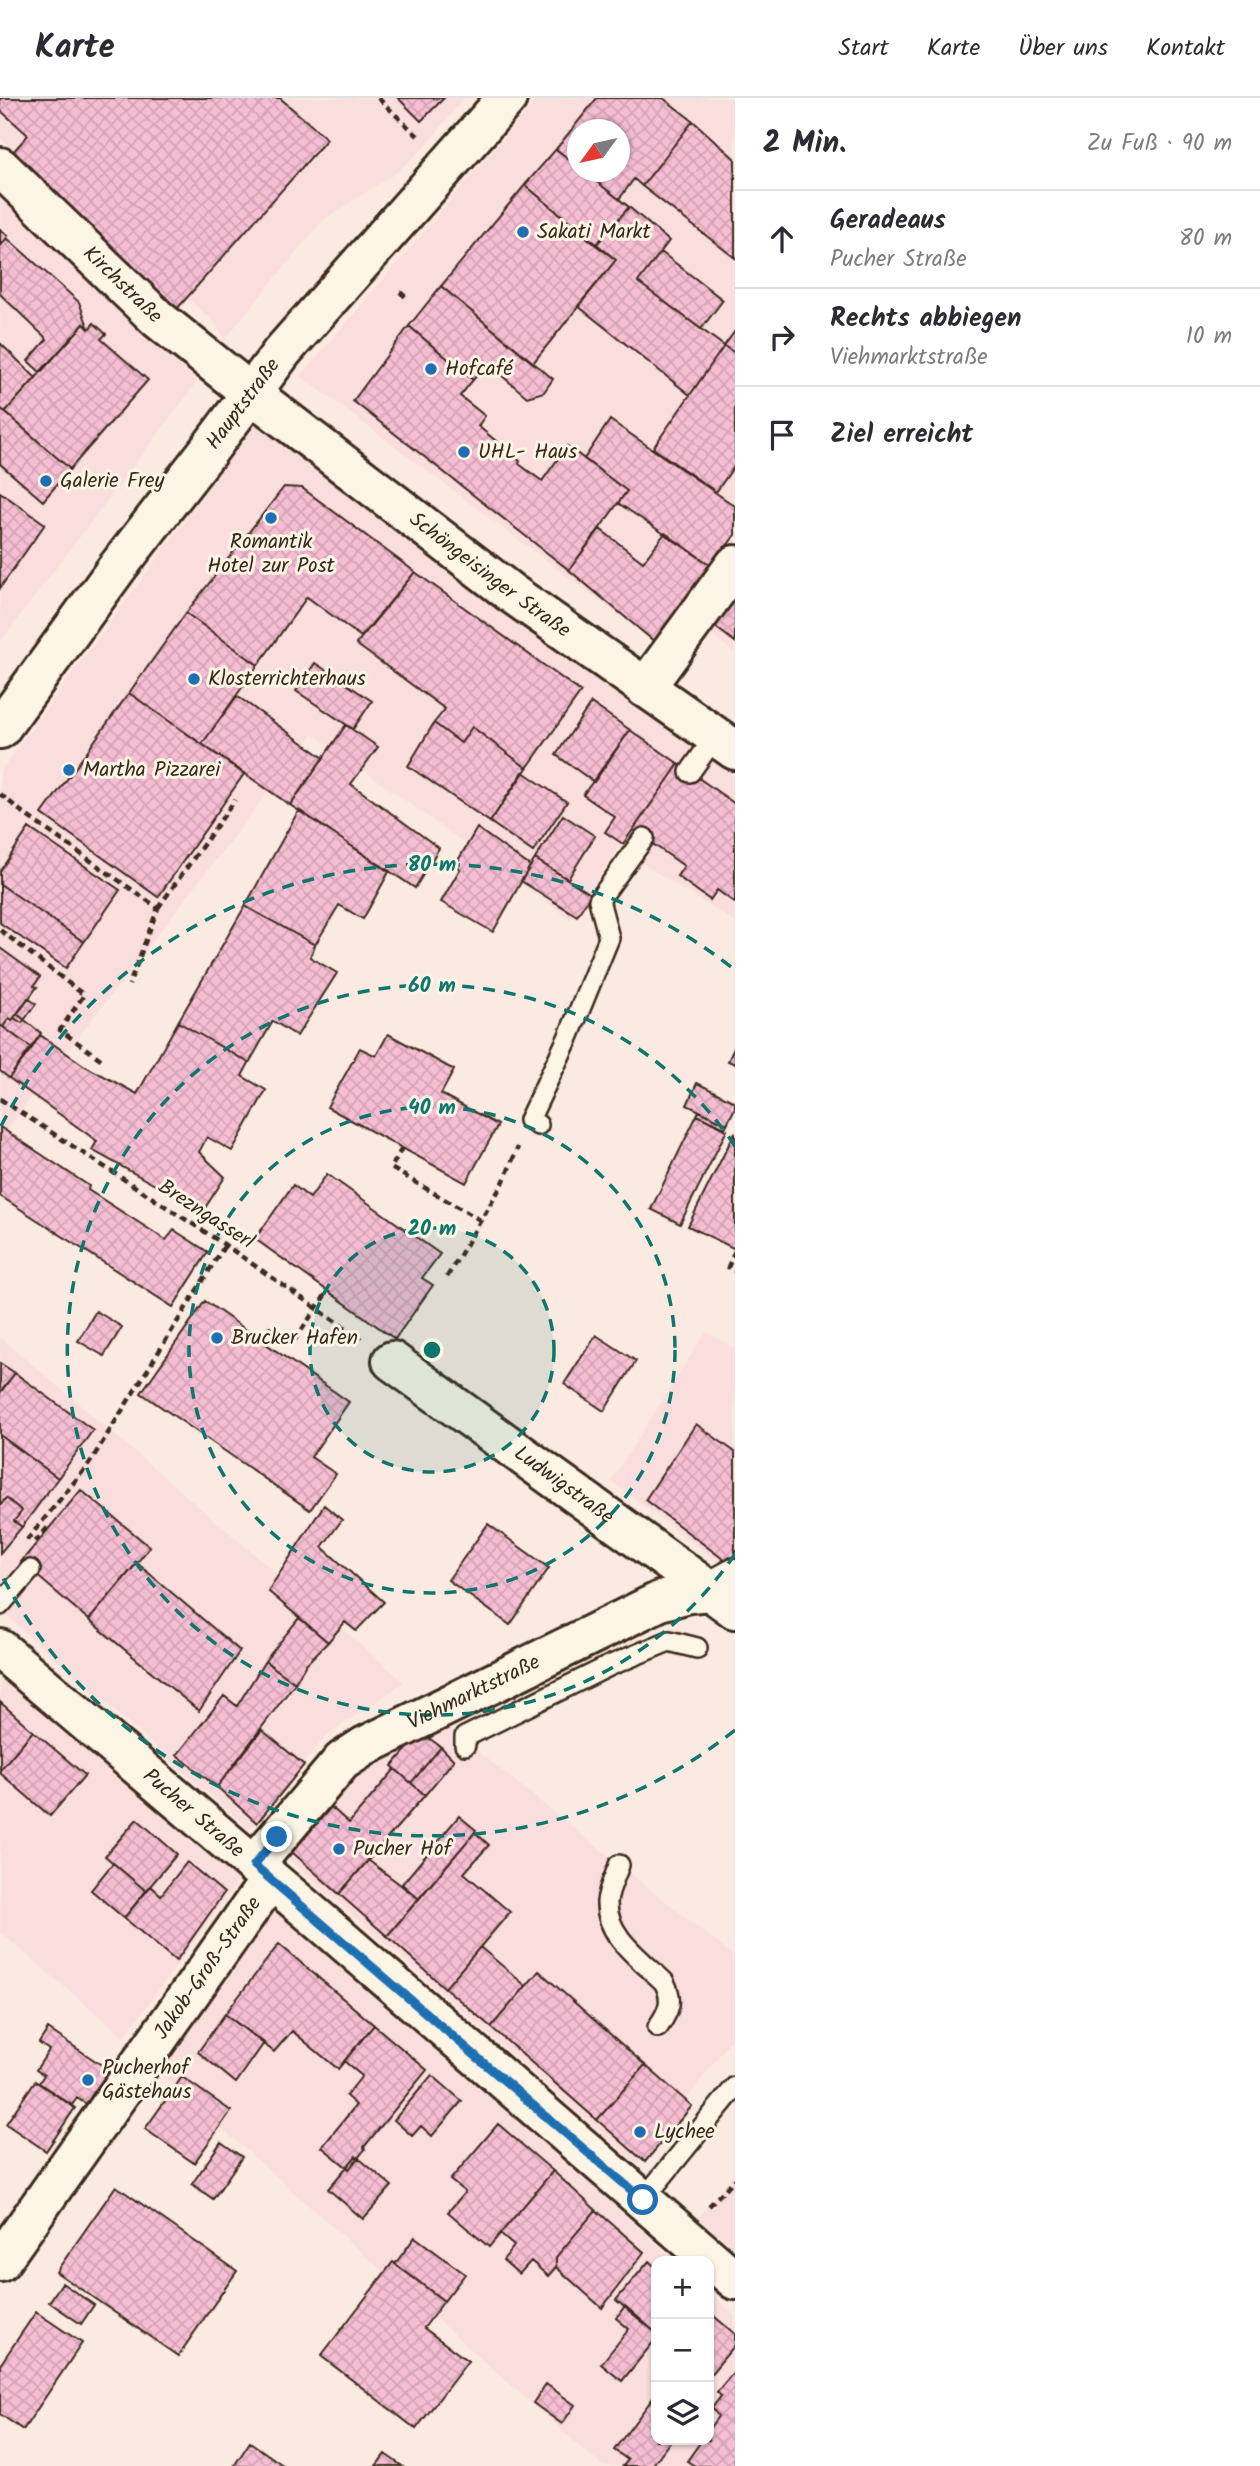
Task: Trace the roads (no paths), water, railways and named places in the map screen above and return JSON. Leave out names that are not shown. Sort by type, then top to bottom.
[{"type":"street","name":"Hauptstraße","points":[[0,729],[117,568],[282,352],[507,98]]},
{"type":"street","name":"Kirchstraße","points":[[0,167],[158,319],[252,394]]},
{"type":"street","name":"Schöngeisinger Straße","points":[[252,394],[511,593],[725,743]]},
{"type":"street","points":[[645,688],[735,565]]},
{"type":"street","name":"Ludwigstraße","points":[[392,1361],[727,1592]]},
{"type":"street","name":"Viehmarktstraße","points":[[262,1872],[342,1761],[365,1746],[660,1601],[689,1593],[727,1592]]},
{"type":"street","name":"Pucher Straße","points":[[0,1649],[326,1926],[735,2280]]},
{"type":"street","name":"Jakob-Groß-Straße","points":[[0,2262],[262,1872]]},
{"type":"lane","points":[[690,772],[725,743]]},
{"type":"lane","points":[[534,1123],[616,942],[599,900],[644,838]]},
{"type":"lane","points":[[0,1605],[30,1570]]},
{"type":"lane","points":[[465,1745],[465,1737],[609,1666],[669,1641],[697,1648]]},
{"type":"lane","points":[[620,1865],[607,1902],[610,1923],[615,1934],[668,1989],[669,2011],[658,2027]]},
{"type":"lane","points":[[643,2200],[735,2087]]},
{"type":"place","name":"Sakati Markt","points":[[523,232]]},
{"type":"place","name":"Hofcafé","points":[[431,369]]},
{"type":"place","name":"UHL- Haus","points":[[464,452]]},
{"type":"place","name":"Galerie Frey","points":[[46,481]]},
{"type":"place","name":"Romantik Hotel zur Post","points":[[271,518]]},
{"type":"place","name":"Klosterrichterhaus","points":[[194,679]]},
{"type":"place","name":"Martha Pizzarei","points":[[69,770]]},
{"type":"place","name":"Brucker Hafen","points":[[217,1338]]},
{"type":"place","name":"Pucher Hof","points":[[339,1849]]},
{"type":"place","name":"Pucherhof Gästehaus","points":[[88,2080]]},
{"type":"place","name":"Lychee","points":[[640,2132]]}]
